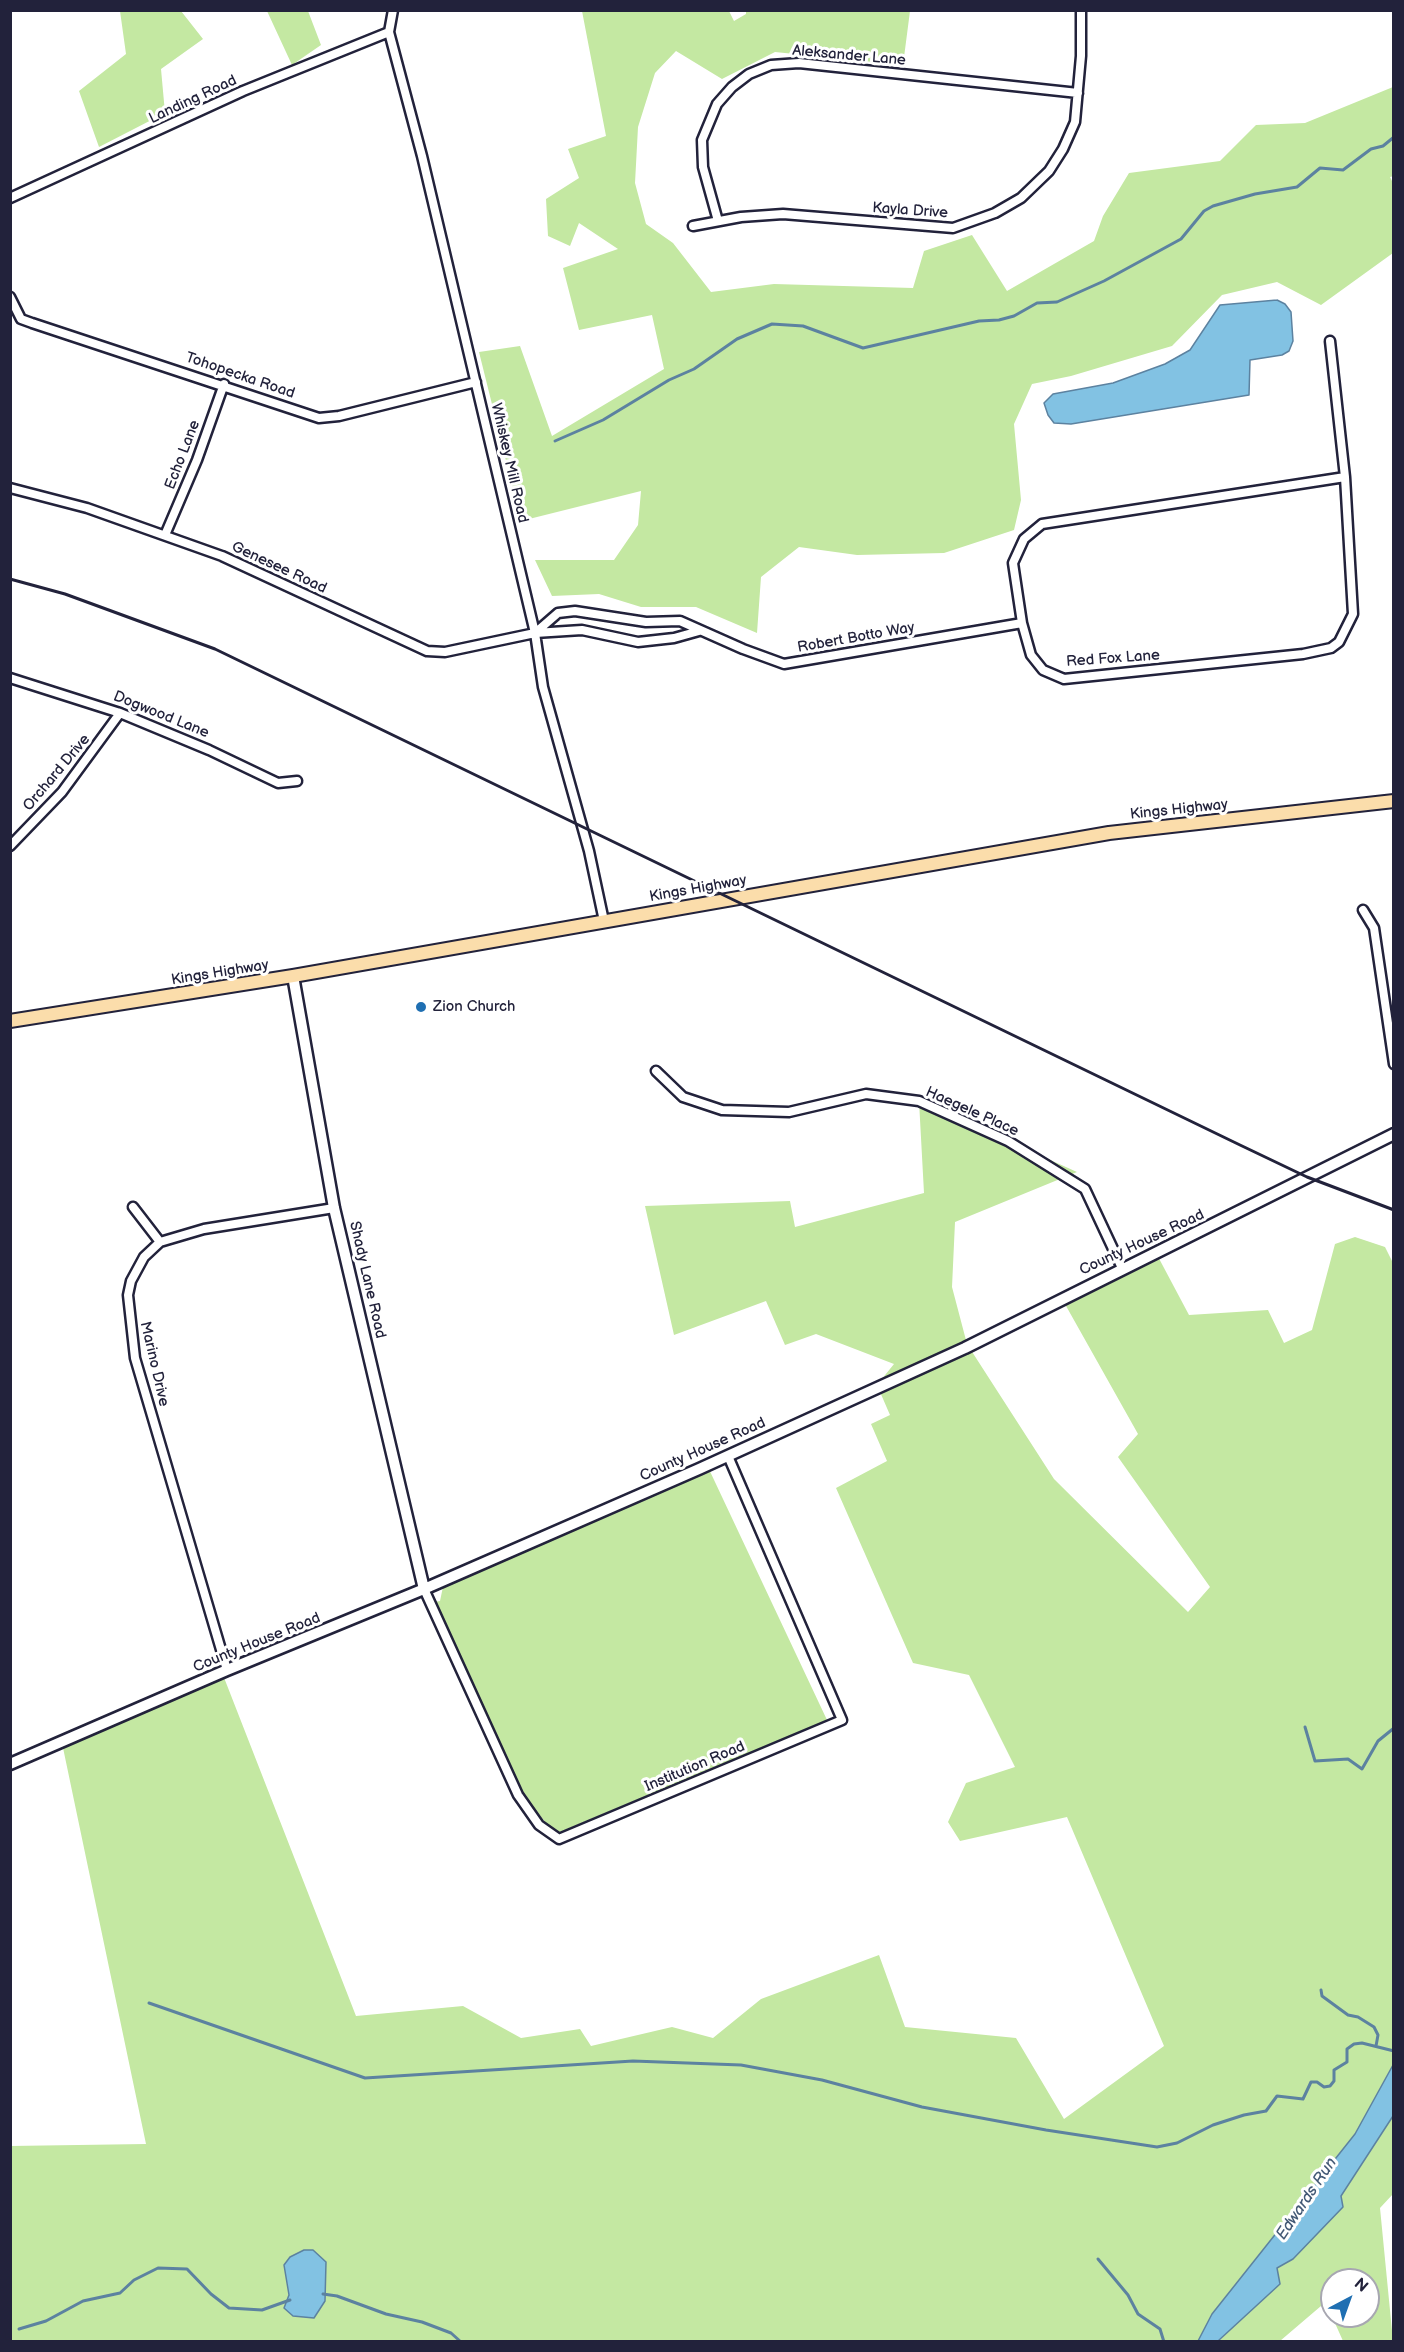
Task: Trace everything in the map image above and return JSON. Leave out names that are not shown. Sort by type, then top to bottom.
[{"type":"main road","name":"Kings Highway","points":[[10,1021],[292,976],[1109,833],[1394,801]]},
{"type":"street","name":"Whiskey Mill Road","points":[[393,10],[389,32],[476,382],[535,633],[543,687],[589,851],[604,921]]},
{"type":"street","name":"Kayla Drive","points":[[693,226],[783,214],[953,228],[973,223],[1021,198],[1049,171],[1064,149],[1075,122],[1081,10]]},
{"type":"street","name":"Landing Road","points":[[10,198],[243,91],[389,32]]},
{"type":"street","name":"Aleksander Lane","points":[[718,221],[703,167],[702,140],[717,104],[732,87],[749,74],[771,65],[799,63],[1078,93]]},
{"type":"street","name":"Tohopecka Road","points":[[10,297],[21,319],[224,384],[311,416],[327,418],[476,382]]},
{"type":"street","name":"Red Fox Lane","points":[[1330,341],[1345,477],[1353,614],[1339,642],[1331,648],[1303,654],[1064,679],[1043,670],[1031,655],[1022,623],[1013,563],[1024,539],[1042,524],[1345,477]]},
{"type":"street","name":"Echo Lane","points":[[165,535],[197,460],[224,384]]},
{"type":"street","name":"Genesee Road","points":[[10,488],[87,508],[222,556],[427,651],[445,652],[535,633]]},
{"type":"street","name":"Robert Botto Way","points":[[535,633],[558,613],[574,610],[646,622],[680,621],[699,631],[784,664],[1022,623]]},
{"type":"street","points":[[535,633],[582,630],[638,642],[674,638],[699,631]]},
{"type":"street","name":"Dogwood Lane","points":[[10,678],[120,713],[208,750],[278,783],[297,781]]},
{"type":"street","name":"Orchard Drive","points":[[10,846],[62,792],[120,713]]},
{"type":"street","points":[[1363,910],[1374,928],[1394,1064]]},
{"type":"street","name":"Shady Lane Road","points":[[292,976],[334,1208],[424,1589]]},
{"type":"street","name":"Haegele Place","points":[[656,1071],[683,1097],[722,1110],[789,1112],[867,1094],[919,1101],[1008,1141],[1085,1189],[1122,1268]]},
{"type":"street","name":"County House Road","points":[[10,1764],[227,1670],[424,1589],[728,1456],[965,1348],[1122,1268],[1196,1235],[1394,1134]]},
{"type":"street","points":[[133,1207],[160,1242],[204,1229],[334,1208]]},
{"type":"street","name":"Marino Drive","points":[[160,1242],[144,1257],[131,1281],[128,1295],[134,1348],[227,1670]]},
{"type":"street","name":"Institution Road","points":[[424,1589],[518,1795],[539,1825],[559,1839],[842,1720],[728,1456]]},
{"type":"green space","points":[[120,11],[181,11],[203,39],[161,69],[165,113],[99,147],[79,91],[126,54]]},
{"type":"green space","points":[[267,11],[308,11],[321,45],[292,65]]},
{"type":"green space","points":[[582,11],[729,11],[734,21],[746,14],[746,11],[910,11],[903,65],[775,52],[722,79],[676,51],[655,73],[638,127],[635,183],[646,224],[673,243],[711,292],[774,284],[913,288],[924,251],[972,235],[1007,291],[1094,241],[1103,216],[1129,173],[1220,161],[1256,125],[1305,123],[1393,87],[1394,176],[1390,177],[1394,185],[1393,253],[1321,305],[1277,282],[1222,295],[1172,346],[1071,376],[1032,384],[1014,424],[1021,500],[1014,530],[944,553],[857,555],[799,547],[761,577],[757,633],[696,607],[641,607],[599,594],[552,596],[535,560],[614,560],[638,525],[641,491],[521,521],[479,352],[520,346],[552,436],[664,369],[652,315],[579,330],[563,268],[618,249],[579,223],[570,246],[548,236],[546,199],[579,178],[568,149],[606,136]]},
{"type":"green space","points":[[919,1101],[1077,1172],[955,1222],[952,1287],[967,1344],[1054,1479],[1188,1612],[1210,1587],[1118,1457],[1138,1434],[1061,1297],[1155,1251],[1189,1315],[1268,1310],[1284,1343],[1312,1330],[1335,1244],[1355,1237],[1385,1247],[1394,1265],[1393,2065],[1355,2134],[1212,2314],[1198,2341],[11,2341],[10,2146],[146,2144],[62,1743],[223,1675],[356,2016],[463,2006],[521,2038],[580,2029],[591,2046],[672,2027],[713,2038],[761,1999],[879,1955],[905,2027],[1016,2038],[1064,2119],[1164,2046],[1067,1817],[960,1841],[948,1822],[966,1783],[1015,1767],[969,1675],[913,1663],[836,1488],[887,1461],[871,1424],[890,1415],[877,1385],[894,1364],[816,1334],[785,1345],[766,1301],[674,1335],[645,1206],[790,1201],[795,1227],[924,1193]]},
{"type":"green space","points":[[707,1465],[827,1720],[555,1834],[519,1790],[434,1602],[440,1601],[444,1582]]},
{"type":"green space","points":[[1393,2116],[1393,2194],[1380,2208],[1393,2341],[1343,2341],[1337,2328],[1380,2328],[1380,2268],[1320,2268],[1320,2307],[1280,2341],[1218,2342],[1242,2317],[1277,2268],[1293,2259],[1341,2196]]},
{"type":"water","points":[[1277,300],[1285,304],[1291,312],[1293,341],[1289,351],[1282,355],[1250,360],[1249,395],[1071,424],[1054,423],[1048,415],[1044,403],[1053,394],[1113,383],[1165,364],[1190,350],[1220,305]]},
{"type":"water","name":"Edwards Run","points":[[1393,2065],[1393,2116],[1341,2196],[1343,2207],[1293,2259],[1277,2268],[1280,2284],[1218,2341],[1198,2341],[1212,2314],[1355,2134]]},
{"type":"water","points":[[304,2250],[313,2250],[326,2262],[325,2301],[314,2318],[293,2316],[284,2308],[289,2295],[284,2265],[290,2257]]},
{"type":"waterway","points":[[555,441],[603,420],[669,380],[694,369],[737,339],[772,324],[803,326],[863,348],[979,321],[999,320],[1014,316],[1037,303],[1057,302],[1104,281],[1181,239],[1204,211],[1213,206],[1255,194],[1297,187],[1320,168],[1343,170],[1371,149],[1383,146],[1394,137]]},
{"type":"waterway","points":[[1305,1727],[1315,1761],[1348,1759],[1362,1769],[1378,1741],[1394,1728]]},
{"type":"waterway","points":[[1321,1990],[1322,1996],[1348,2015],[1358,2017],[1374,2027],[1378,2035],[1376,2046]]},
{"type":"waterway","points":[[149,2003],[365,2078],[633,2061],[741,2065],[822,2080],[922,2107],[1046,2130],[1157,2147],[1177,2143],[1213,2125],[1266,2111],[1277,2096],[1303,2099],[1311,2082],[1317,2082],[1324,2087],[1330,2086],[1334,2081],[1334,2070],[1347,2062],[1347,2049],[1354,2044],[1362,2043],[1394,2051]]},
{"type":"waterway","points":[[1098,2259],[1128,2295],[1138,2314],[1160,2329],[1164,2342]]},
{"type":"waterway","points":[[19,2329],[46,2321],[83,2301],[120,2293],[134,2280],[158,2268],[187,2269],[211,2294],[229,2308],[262,2310],[290,2300]]},
{"type":"waterway","points":[[323,2294],[337,2296],[386,2314],[422,2322],[451,2333],[461,2342]]},
{"type":"railway","points":[[10,579],[65,594],[215,649],[1307,1177],[1394,1210]]},
{"type":"place","name":"Zion Church","points":[[421,1007]]}]
